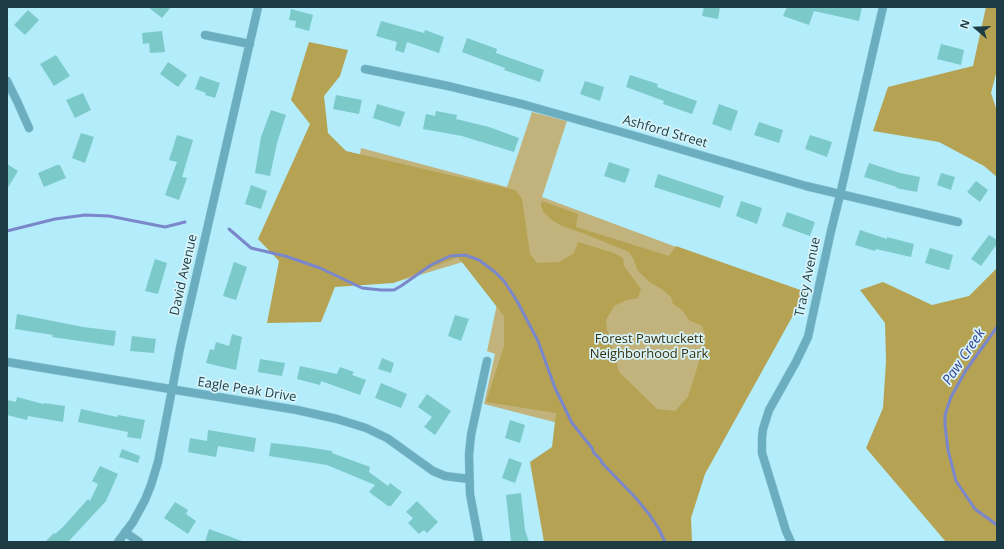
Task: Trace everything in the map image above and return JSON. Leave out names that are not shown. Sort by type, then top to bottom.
[{"type":"street","name":"David Avenue","points":[[118,542],[126,532],[142,505],[151,485],[158,462],[181,343],[258,7]]},
{"type":"street","name":"Tracy Avenue","points":[[791,542],[786,531],[762,453],[762,433],[769,410],[808,337],[883,7]]},
{"type":"street","points":[[205,35],[250,44]]},
{"type":"street","name":"Ashford Street","points":[[365,69],[448,86],[522,104],[806,186],[958,222]]},
{"type":"street","points":[[7,82],[29,128]]},
{"type":"street","points":[[478,542],[469,479],[471,436],[486,361]]},
{"type":"street","name":"Eagle Peak Drive","points":[[7,362],[297,410],[352,423],[387,438],[406,450],[433,471],[445,476],[469,479]]},
{"type":"street","points":[[126,532],[139,542]]},
{"type":"green space","name":"Forest Pawtuckett Neighborhood Park","points":[[532,112],[567,121],[542,197],[792,290],[613,542],[589,431],[484,404],[495,354],[487,351],[509,248],[393,283],[343,271],[361,148],[507,187]]},
{"type":"shaded area","points":[[986,7],[997,7],[997,70],[991,93],[997,111],[997,177],[984,166],[939,142],[873,131],[888,87],[973,66]]},
{"type":"shaded area","name":"Forest Pawtuckett Neighborhood Park","points":[[309,42],[348,50],[340,76],[324,96],[328,133],[346,151],[515,190],[522,199],[530,254],[537,263],[559,262],[574,253],[578,242],[614,253],[623,258],[624,266],[641,289],[638,298],[627,300],[614,306],[606,320],[607,330],[619,372],[657,409],[675,411],[688,397],[706,339],[702,326],[689,320],[682,310],[673,304],[671,297],[642,275],[637,269],[629,252],[562,226],[544,213],[541,206],[542,201],[578,214],[576,227],[669,256],[676,246],[806,292],[705,474],[691,518],[692,542],[544,542],[530,462],[552,447],[556,413],[486,402],[504,346],[504,316],[458,257],[393,283],[335,287],[321,322],[267,323],[279,261],[258,239],[310,124],[291,100]]},
{"type":"shaded area","points":[[997,268],[997,542],[946,542],[866,448],[883,408],[886,361],[885,323],[860,290],[883,282],[932,305],[969,296]]},
{"type":"building","points":[[148,7],[171,7],[162,18]]},
{"type":"building","points":[[704,7],[720,7],[718,19],[702,16]]},
{"type":"building","points":[[787,7],[862,7],[859,21],[814,11],[809,25],[783,16]]},
{"type":"building","points":[[291,9],[313,15],[309,31],[295,27],[296,21],[289,20]]},
{"type":"building","points":[[28,10],[39,20],[25,35],[14,25]]},
{"type":"building","points":[[381,21],[424,33],[425,30],[444,37],[439,53],[407,42],[404,53],[395,50],[397,42],[376,36]]},
{"type":"building","points":[[162,31],[165,52],[150,53],[149,43],[143,44],[142,33]]},
{"type":"building","points":[[467,38],[497,49],[496,53],[544,70],[540,82],[504,70],[505,68],[462,52]]},
{"type":"building","points":[[941,44],[964,50],[961,65],[937,59]]},
{"type":"building","points":[[56,55],[70,76],[54,86],[40,64]]},
{"type":"building","points":[[168,62],[187,75],[178,87],[160,74]]},
{"type":"building","points":[[630,75],[658,84],[657,87],[697,101],[692,114],[663,104],[664,101],[626,87]]},
{"type":"building","points":[[200,76],[220,83],[215,98],[205,95],[206,93],[195,89]]},
{"type":"building","points":[[585,81],[604,87],[600,101],[580,94]]},
{"type":"building","points":[[83,93],[91,110],[75,118],[66,100]]},
{"type":"building","points":[[336,95],[362,100],[359,114],[333,109]]},
{"type":"building","points":[[377,104],[405,112],[400,127],[373,118]]},
{"type":"building","points":[[719,104],[738,111],[731,131],[712,124]]},
{"type":"building","points":[[271,110],[286,115],[277,143],[270,176],[255,173],[261,137]]},
{"type":"building","points":[[436,111],[457,115],[456,119],[489,127],[519,138],[514,152],[462,136],[423,129],[426,114],[435,116]]},
{"type":"building","points":[[759,122],[783,130],[779,143],[754,135]]},
{"type":"building","points":[[81,133],[94,137],[85,163],[72,158]]},
{"type":"building","points":[[177,135],[193,140],[182,177],[187,178],[179,200],[165,195],[177,162],[169,160]]},
{"type":"building","points":[[810,135],[832,142],[827,157],[805,149]]},
{"type":"building","points":[[609,162],[630,169],[625,183],[604,176]]},
{"type":"building","points":[[869,163],[900,173],[920,177],[917,192],[896,188],[897,187],[864,177]]},
{"type":"building","points":[[7,164],[18,171],[7,189]]},
{"type":"building","points":[[60,165],[66,178],[44,187],[38,173]]},
{"type":"building","points":[[941,173],[955,177],[951,190],[937,185]]},
{"type":"building","points":[[658,174],[724,196],[720,208],[654,187]]},
{"type":"building","points":[[976,181],[988,190],[980,202],[967,192]]},
{"type":"building","points":[[251,185],[267,191],[261,209],[245,204]]},
{"type":"building","points":[[741,201],[762,208],[757,224],[736,216]]},
{"type":"building","points":[[787,212],[815,222],[810,236],[782,226]]},
{"type":"building","points":[[860,230],[887,239],[887,237],[914,244],[911,257],[876,249],[875,251],[855,245]]},
{"type":"building","points":[[989,235],[997,240],[997,244],[981,266],[971,259]]},
{"type":"building","points":[[930,248],[953,255],[949,270],[925,263]]},
{"type":"building","points":[[155,259],[167,263],[158,294],[145,291]]},
{"type":"building","points":[[234,262],[247,267],[236,300],[223,296]]},
{"type":"building","points":[[17,314],[83,327],[116,331],[114,346],[52,337],[53,335],[15,329]]},
{"type":"building","points":[[455,315],[469,319],[461,341],[448,336]]},
{"type":"building","points":[[232,334],[242,337],[236,370],[206,363],[210,349],[214,350],[216,342],[229,346]]},
{"type":"building","points":[[132,336],[156,339],[154,353],[130,351]]},
{"type":"building","points":[[382,358],[394,363],[391,373],[378,369]]},
{"type":"building","points":[[260,359],[285,363],[282,376],[258,372]]},
{"type":"building","points":[[300,366],[337,374],[340,367],[354,372],[352,375],[366,380],[360,395],[321,381],[320,385],[297,379]]},
{"type":"building","points":[[381,383],[407,394],[401,408],[375,398]]},
{"type":"building","points":[[427,394],[451,411],[435,435],[424,427],[432,417],[418,407]]},
{"type":"building","points":[[17,397],[43,404],[65,406],[63,422],[28,416],[27,420],[7,415],[7,400],[16,402]]},
{"type":"building","points":[[81,409],[117,417],[118,415],[145,420],[141,439],[127,437],[128,432],[78,422]]},
{"type":"building","points":[[510,420],[525,425],[520,443],[505,438]]},
{"type":"building","points":[[208,430],[256,438],[254,452],[218,446],[216,457],[188,452],[190,438],[207,441]]},
{"type":"building","points":[[271,443],[332,451],[332,453],[370,467],[369,472],[388,486],[390,483],[402,492],[391,506],[388,506],[369,492],[375,485],[327,465],[269,456]]},
{"type":"building","points":[[122,449],[140,456],[138,463],[119,457]]},
{"type":"building","points":[[509,458],[522,463],[515,483],[502,478]]},
{"type":"building","points":[[100,466],[118,474],[106,501],[68,542],[45,542],[63,527],[88,499],[90,501],[98,484],[92,481]]},
{"type":"building","points":[[521,493],[525,530],[529,542],[511,542],[506,495]]},
{"type":"building","points":[[417,501],[438,522],[427,533],[424,530],[419,534],[408,523],[413,518],[406,512]]},
{"type":"building","points":[[175,502],[188,510],[186,514],[196,521],[188,534],[164,518]]},
{"type":"building","points":[[209,529],[242,541],[242,542],[205,542]]},
{"type":"waterway","points":[[7,231],[55,219],[85,215],[109,216],[165,227],[185,222]]},
{"type":"waterway","points":[[229,229],[251,248],[285,256],[320,268],[362,288],[394,290],[431,265],[450,256],[465,255],[479,260],[504,281],[517,301],[538,341],[555,388],[572,423],[602,463],[635,497],[649,514],[659,529],[665,542]]},
{"type":"waterway","name":"Paw Creek","points":[[997,327],[966,370],[951,397],[945,415],[948,450],[956,481],[975,509],[997,525]]}]
